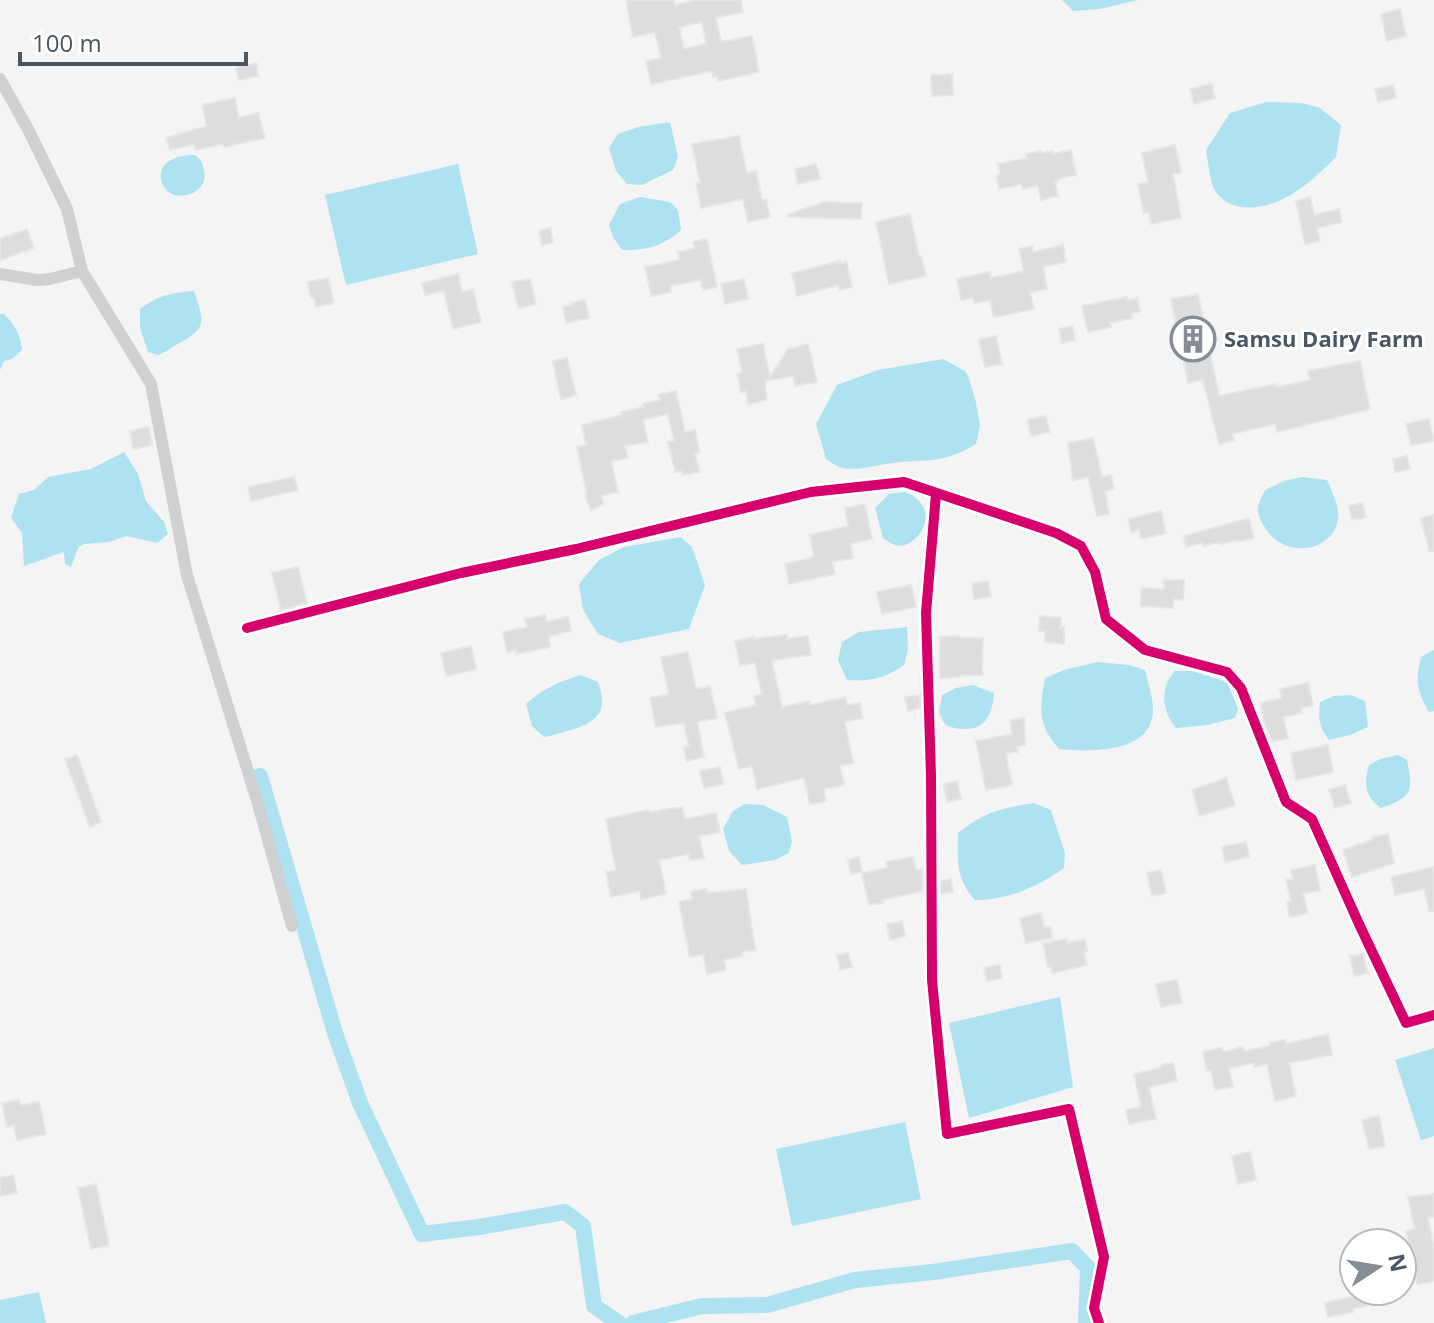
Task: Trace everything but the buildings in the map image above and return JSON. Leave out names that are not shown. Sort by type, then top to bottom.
[{"type":"street","points":[[0,79],[67,209],[82,271],[151,384],[187,575],[292,926]]},
{"type":"street","points":[[0,274],[37,280],[82,271]]},
{"type":"street","points":[[247,628],[461,573],[576,549],[811,492],[904,482],[1056,533],[1081,546],[1095,572],[1106,619],[1145,650],[1227,672],[1241,688],[1286,802],[1312,819],[1406,1023],[1434,1015]]},
{"type":"street","points":[[936,494],[926,613],[932,980],[947,1134],[1069,1109],[1104,1257],[1094,1308],[1099,1323]]},
{"type":"water","points":[[1062,0],[1138,0],[1100,9],[1073,11]]},
{"type":"water","points":[[1266,102],[1302,103],[1320,108],[1341,125],[1336,157],[1305,185],[1281,200],[1255,207],[1230,204],[1214,188],[1206,150],[1230,113]]},
{"type":"water","points":[[670,122],[678,157],[673,170],[642,185],[627,184],[616,171],[609,148],[618,134]]},
{"type":"water","points":[[195,155],[204,168],[201,186],[188,195],[180,196],[166,190],[161,176],[165,165],[175,158]]},
{"type":"water","points":[[458,164],[478,254],[346,285],[325,195]]},
{"type":"water","points":[[640,197],[670,202],[678,210],[681,230],[654,246],[622,250],[609,225],[620,204]]},
{"type":"water","points":[[194,291],[201,318],[198,329],[161,354],[148,352],[140,328],[140,309],[166,296]]},
{"type":"water","points":[[0,314],[4,314],[14,326],[22,350],[12,359],[4,361],[0,370]]},
{"type":"water","points":[[943,359],[965,371],[968,376],[980,425],[976,444],[945,458],[861,468],[842,468],[826,459],[816,424],[837,385],[878,370]]},
{"type":"water","points":[[124,452],[138,474],[146,501],[164,522],[168,534],[157,543],[127,536],[109,542],[84,544],[78,548],[71,567],[65,564],[64,552],[24,566],[22,533],[11,518],[19,494],[34,490],[48,477],[91,469]]},
{"type":"water","points":[[1302,477],[1327,480],[1338,510],[1332,535],[1322,543],[1298,548],[1273,538],[1258,510],[1265,490]]},
{"type":"water","points":[[905,492],[924,507],[924,526],[912,541],[895,545],[883,538],[875,508],[889,494]]},
{"type":"water","points":[[681,537],[692,547],[705,585],[689,629],[620,643],[598,634],[583,610],[579,584],[599,560],[624,547]]},
{"type":"water","points":[[907,627],[908,650],[904,665],[877,678],[847,680],[838,660],[842,642],[859,632]]},
{"type":"water","points":[[1434,650],[1434,711],[1429,712],[1420,692],[1418,673],[1421,657]]},
{"type":"water","points":[[1097,662],[1145,670],[1153,708],[1149,726],[1141,736],[1116,748],[1059,749],[1047,732],[1042,716],[1045,678]]},
{"type":"water","points":[[1175,671],[1192,671],[1227,682],[1238,709],[1235,718],[1176,728],[1164,700],[1166,685]]},
{"type":"water","points":[[580,675],[598,682],[602,698],[600,711],[592,721],[577,728],[544,737],[532,726],[526,704],[551,686]]},
{"type":"water","points":[[973,685],[994,693],[987,718],[972,729],[945,724],[939,712],[942,695]]},
{"type":"water","points":[[1351,695],[1365,701],[1368,727],[1329,740],[1320,722],[1320,702],[1334,696]]},
{"type":"water","points":[[1398,755],[1407,760],[1410,786],[1405,796],[1381,808],[1371,799],[1367,789],[1369,765]]},
{"type":"water","points":[[1034,803],[1051,810],[1065,853],[1064,868],[1022,891],[999,898],[975,900],[961,877],[958,833],[993,812]]},
{"type":"water","points":[[745,804],[763,805],[787,817],[792,841],[789,853],[775,860],[742,865],[729,851],[723,829],[733,811]]},
{"type":"water","points":[[1060,997],[1073,1087],[969,1118],[949,1023]]},
{"type":"water","points":[[1434,1048],[1434,1136],[1421,1140],[1395,1060]]},
{"type":"water","points":[[905,1122],[921,1199],[792,1226],[776,1149]]},
{"type":"water","points":[[39,1292],[46,1323],[0,1323],[0,1300]]},
{"type":"waterway","points":[[260,776],[335,1033],[360,1103],[422,1234],[565,1212],[583,1226],[594,1306],[619,1323]]},
{"type":"waterway","points":[[633,1323],[702,1306],[767,1305],[855,1280],[933,1272],[1072,1251],[1088,1268],[1086,1323]]},
{"type":"cycle path","points":[[247,628],[461,573],[576,549],[811,492],[904,482],[1056,533],[1081,546],[1095,572],[1106,619],[1145,650],[1227,672],[1241,688],[1286,802],[1312,819],[1406,1023],[1434,1015]]},
{"type":"cycle path","points":[[936,494],[926,613],[932,980],[947,1134],[1069,1109],[1104,1257],[1094,1308],[1099,1323]]},
{"type":"place","name":"Samsu Dairy Farm","points":[[1193,339]]}]
